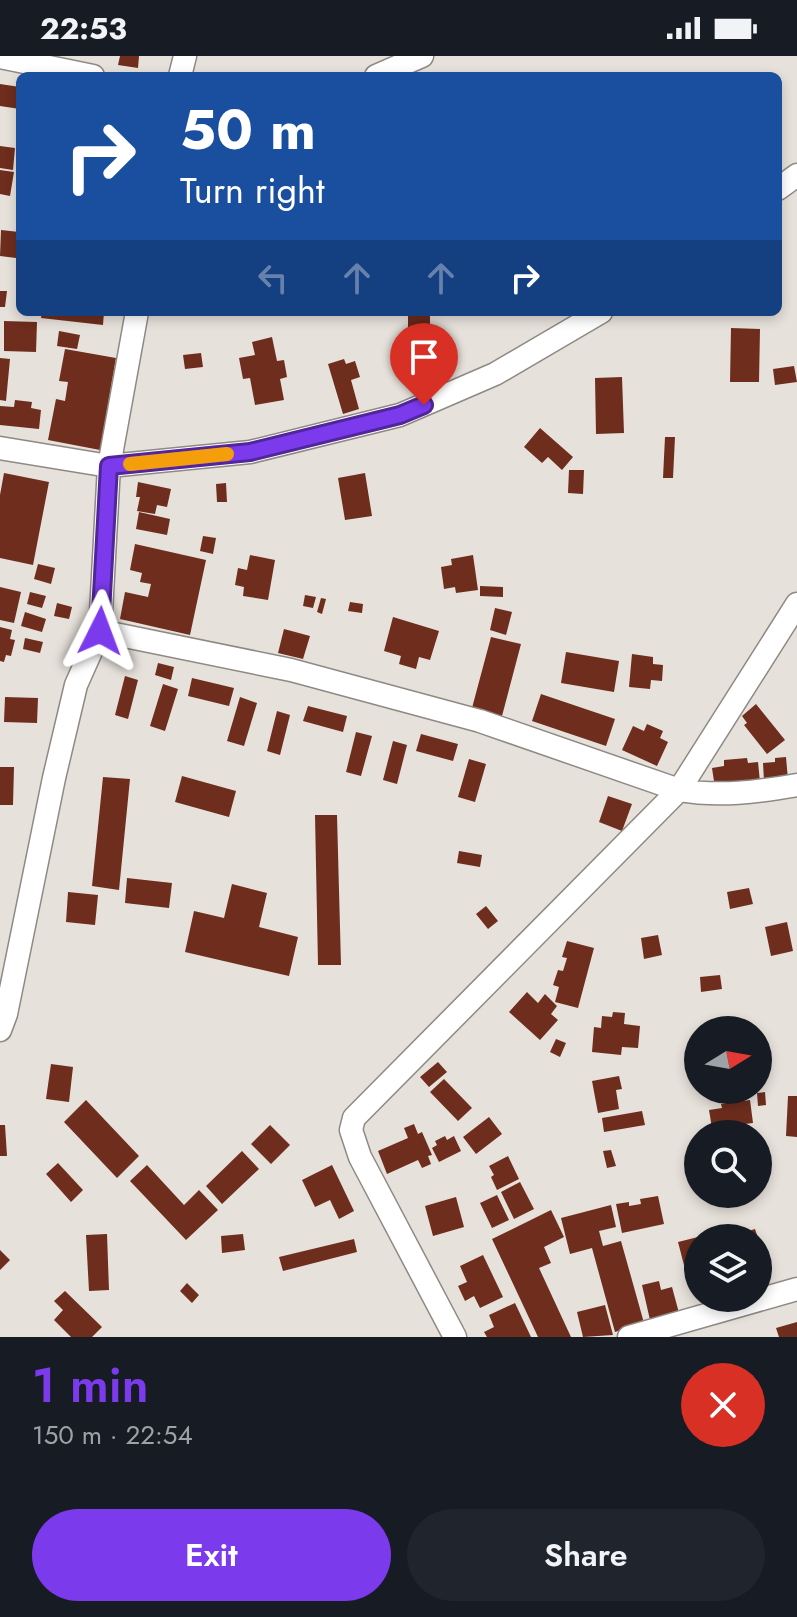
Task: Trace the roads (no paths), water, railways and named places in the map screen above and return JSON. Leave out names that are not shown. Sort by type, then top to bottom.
[{"type":"street","points":[[385,72],[422,56]]},
{"type":"street","points":[[0,57],[73,72]]},
{"type":"street","points":[[0,1030],[6,1014],[76,685],[100,631],[109,466],[136,316]]},
{"type":"street","points":[[0,448],[109,466],[250,452],[400,415],[495,374],[594,316]]},
{"type":"street","points":[[455,1337],[360,1157],[351,1130],[354,1118],[679,790],[797,604]]},
{"type":"street","points":[[100,631],[291,670],[480,721],[679,790],[702,794],[756,792],[797,785]]},
{"type":"street","points":[[629,1337],[797,1289]]}]
